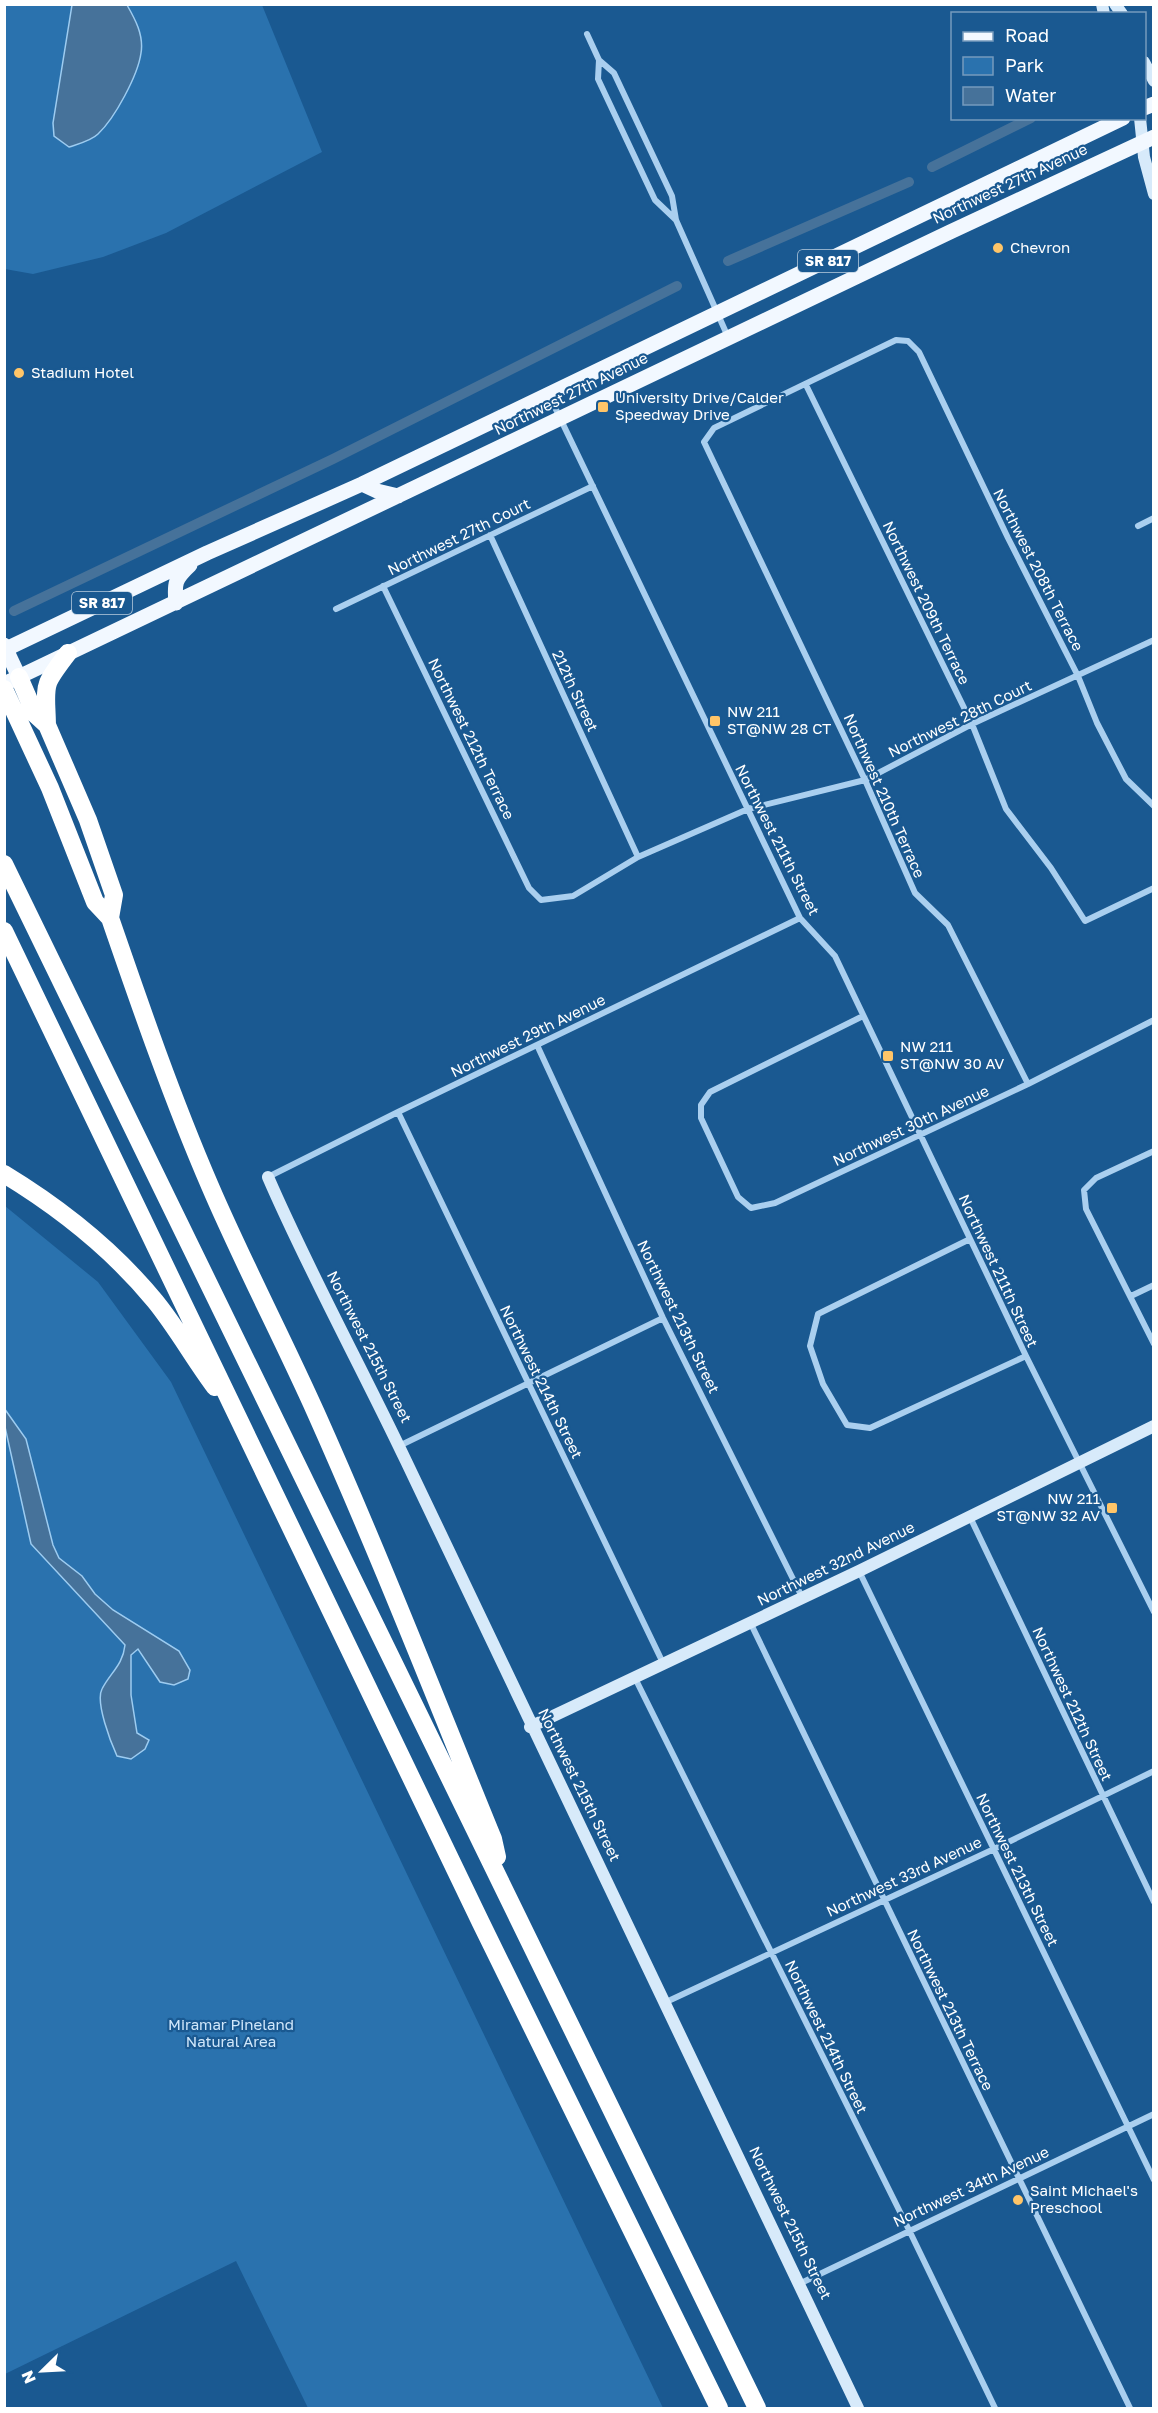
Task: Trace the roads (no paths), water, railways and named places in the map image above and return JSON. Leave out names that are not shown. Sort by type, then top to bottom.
[{"type":"highway","points":[[68,653],[46,683],[44,696],[47,725],[84,811],[114,895],[110,918]]},
{"type":"highway","points":[[9,683],[47,725]]},
{"type":"highway","points":[[9,683],[95,902],[110,918],[154,1044],[206,1178],[316,1413],[406,1623],[493,1839],[505,1891]]},
{"type":"highway","points":[[4,864],[757,2409]]},
{"type":"highway","points":[[4,931],[481,1923],[719,2409]]},
{"type":"highway","points":[[4,1174],[34,1193],[87,1233],[125,1268],[177,1329],[196,1360],[241,1422]]},
{"type":"main road","name":"Northwest 27th Avenue","points":[[5,648],[717,315],[1119,120]]},
{"type":"main road","name":"Northwest 27th Avenue","points":[[9,683],[950,232],[1148,140]]},
{"type":"main road","points":[[938,207],[950,232]]},
{"type":"main road","points":[[350,519],[358,505],[362,483],[376,491],[398,496]]},
{"type":"main road","points":[[176,603],[175,586],[179,576],[199,557]]},
{"type":"main road","points":[[5,648],[9,683]]},
{"type":"street","points":[[587,34],[599,60],[614,73],[672,196],[676,220],[728,338]]},
{"type":"street","points":[[599,60],[598,79],[655,200],[676,220]]},
{"type":"street","points":[[1146,66],[1154,81]]},
{"type":"street","points":[[1141,120],[1148,140],[1154,194]]},
{"type":"street","name":"Northwest 208th Terrace","points":[[806,385],[896,340],[908,341],[919,351],[1008,538],[1078,676],[1097,723],[1126,779],[1154,806]]},
{"type":"street","name":"Northwest 210th Terrace","points":[[806,385],[714,428],[704,442],[865,780],[915,893],[948,925],[1028,1084]]},
{"type":"street","name":"Northwest 209th Terrace","points":[[806,385],[972,724],[1006,809],[1051,868],[1085,921],[1154,888]]},
{"type":"street","name":"Northwest 211th Street","points":[[549,394],[800,918],[834,956],[1026,1356],[1154,1612]]},
{"type":"street","name":"Northwest 27th Court","points":[[336,609],[593,486]]},
{"type":"street","points":[[1138,526],[1154,518]]},
{"type":"street","name":"212th Street","points":[[490,535],[638,857]]},
{"type":"street","name":"Northwest 212th Terrace","points":[[383,586],[529,888],[541,900]]},
{"type":"street","name":"Northwest 28th Court","points":[[541,900],[573,896],[638,857],[748,809],[865,780],[972,724],[1154,640]]},
{"type":"street","name":"Northwest 29th Avenue","points":[[268,1177],[800,918]]},
{"type":"street","name":"Northwest 30th Avenue","points":[[863,1016],[710,1092],[700,1105],[701,1118],[738,1197],[751,1208],[775,1203],[1028,1084],[1154,1020]]},
{"type":"street","name":"Northwest 213th Street","points":[[537,1045],[663,1318],[802,1597]]},
{"type":"street","name":"Northwest 214th Street","points":[[398,1112],[663,1663]]},
{"type":"street","points":[[1154,1151],[1096,1178],[1084,1190],[1086,1209],[1154,1344]]},
{"type":"street","name":"Northwest 215th Street","points":[[268,1177],[298,1247],[399,1446],[530,1727],[858,2409]]},
{"type":"street","points":[[970,1239],[818,1314],[810,1346],[823,1384],[847,1425],[870,1428],[1026,1356]]},
{"type":"street","points":[[1131,1296],[1154,1286]]},
{"type":"street","points":[[399,1446],[663,1318]]},
{"type":"street","name":"Northwest 32nd Avenue","points":[[530,1727],[859,1571],[1154,1426]]},
{"type":"street","name":"Northwest 212th Street","points":[[970,1516],[1154,1902]]},
{"type":"street","name":"Northwest 213th Street","points":[[859,1571],[1154,2180]]},
{"type":"street","name":"Northwest 213th Terrace","points":[[750,1622],[1130,2409]]},
{"type":"street","name":"Northwest 214th Street","points":[[634,1677],[909,2230],[995,2409]]},
{"type":"street","name":"Northwest 33rd Avenue","points":[[664,2003],[1154,1770]]},
{"type":"street","name":"Northwest 34th Avenue","points":[[799,2284],[1154,2114]]},
{"type":"water","points":[[72,5],[127,5],[138,28],[142,46],[139,62],[125,96],[105,127],[95,136],[69,147],[54,136],[53,123]]},
{"type":"water","points":[[4,1408],[26,1439],[53,1545],[59,1558],[82,1576],[95,1594],[113,1610],[179,1651],[190,1670],[188,1679],[174,1685],[160,1682],[138,1649],[131,1655],[131,1695],[137,1733],[149,1740],[145,1749],[131,1759],[117,1756],[105,1723],[100,1695],[105,1683],[119,1663],[125,1645],[31,1544],[5,1427]]},
{"type":"waterway","points":[[932,167],[1027,120]]},
{"type":"waterway","points":[[728,261],[909,182]]},
{"type":"waterway","points":[[14,611],[333,459],[677,286]]},
{"type":"place","name":"Chevron","points":[[998,248]]},
{"type":"place","name":"Stadium Hotel","points":[[19,373]]},
{"type":"place","name":"University Drive/Calder Speedway Drive","points":[[603,407]]},
{"type":"place","name":"NW 211 ST@NW 28 CT","points":[[715,721]]},
{"type":"place","name":"NW 211 ST@NW 30 AV","points":[[888,1056]]},
{"type":"place","name":"NW 211 ST@NW 32 AV","points":[[1112,1508]]},
{"type":"place","name":"Saint Michael's Preschool","points":[[1018,2200]]},
{"type":"park label","name":"Miramar Pineland Natural Area","points":[[231,2034]]}]
